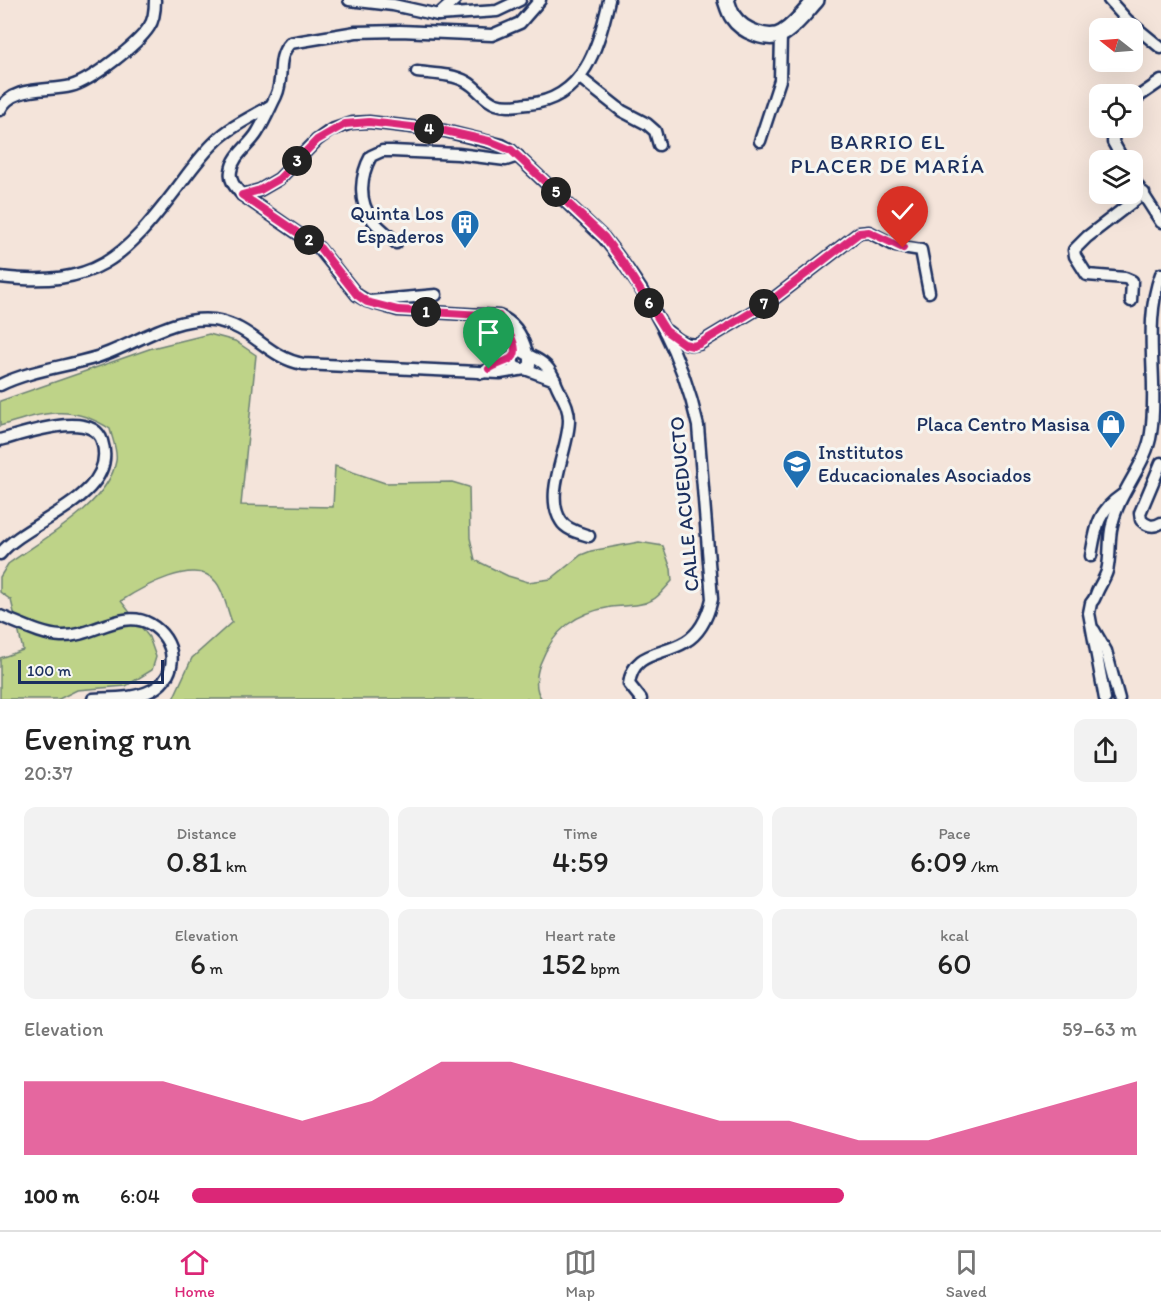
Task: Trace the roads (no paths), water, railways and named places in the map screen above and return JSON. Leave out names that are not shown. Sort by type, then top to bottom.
[{"type":"street","points":[[0,110],[5,99],[15,94],[73,85],[99,70],[131,45],[149,27],[155,0]]},
{"type":"street","points":[[349,0],[393,5],[438,15],[497,11],[520,0]]},
{"type":"street","points":[[438,15],[454,0]]},
{"type":"street","points":[[0,385],[21,375],[96,358],[180,323],[201,320],[215,321],[240,328],[287,361],[319,366],[500,373],[523,369],[530,365],[529,354],[522,335],[506,319],[499,316],[398,310],[367,302],[357,295],[320,248],[242,195],[233,183],[230,174],[233,164],[257,134],[277,94],[280,59],[291,44],[356,32],[400,31],[492,35],[520,23],[540,0]]},
{"type":"street","points":[[417,72],[457,78],[468,83],[488,101],[504,107],[533,104],[555,97],[564,92],[579,77],[594,56],[609,0]]},
{"type":"street","points":[[726,0],[733,17],[749,30],[769,37],[781,35],[795,24],[816,0]]},
{"type":"street","points":[[1109,0],[1127,20],[1161,48]]},
{"type":"street","points":[[760,141],[780,80],[781,35]]},
{"type":"street","points":[[579,77],[622,111],[647,124],[655,131],[659,145]]},
{"type":"street","points":[[1143,93],[1161,81]]},
{"type":"street","points":[[0,277],[47,280],[71,278],[95,270],[110,261],[140,235],[217,139],[270,106]]},
{"type":"street","name":"CALLE ACUEDUCTO","points":[[242,195],[260,190],[279,179],[325,134],[338,127],[360,122],[466,136],[502,145],[518,156],[604,237],[624,264],[666,331],[682,367],[698,426],[712,599],[702,626],[687,641],[636,663],[630,673],[629,684],[641,699]]},
{"type":"street","points":[[396,243],[372,220],[366,208],[362,194],[363,171],[371,156],[382,151],[392,151],[458,154],[506,160],[518,156]]},
{"type":"street","points":[[1131,301],[1132,281],[1125,278],[1087,275],[1075,256],[1074,250],[1087,237],[1144,193],[1160,218]]},
{"type":"street","points":[[666,331],[684,344],[693,346],[699,344],[772,300],[859,233],[869,232],[896,246],[921,250],[929,292]]},
{"type":"street","points":[[1105,699],[1090,625],[1091,603],[1106,575],[1112,524],[1122,495],[1147,448],[1151,435],[1154,401],[1153,305],[1161,274]]},
{"type":"street","points":[[367,302],[436,295]]},
{"type":"street","points":[[499,316],[514,344],[513,364],[555,381]]},
{"type":"street","points":[[482,373],[521,351],[549,368],[565,400],[569,419],[558,467],[556,496],[558,513],[561,522],[589,536]]},
{"type":"street","points":[[1154,401],[1161,412]]},
{"type":"street","points":[[0,440],[68,424],[80,424],[88,426],[101,437],[104,455],[103,465],[94,483],[68,506],[1,549]]},
{"type":"street","points":[[1161,463],[1140,513],[1141,520],[1146,525],[1161,523]]},
{"type":"street","points":[[1092,556],[1100,517],[1106,508],[1122,495]]},
{"type":"street","points":[[0,616],[61,636],[80,635],[118,620],[137,619],[148,623],[168,639],[172,654],[171,668],[163,681],[152,690],[117,699],[93,699]]},
{"type":"street","points":[[1090,625],[1106,651],[1119,699]]},
{"type":"place","name":"Quinta Los Espaderos","points":[[465,250]]},
{"type":"place","name":"Placa Centro Masisa","points":[[1111,450]]},
{"type":"place","name":"Institutos Educacionales Asociados","points":[[797,490]]},
{"type":"district","name":"BARRIO EL PLACER DE MARÍA","points":[[888,153]]}]
